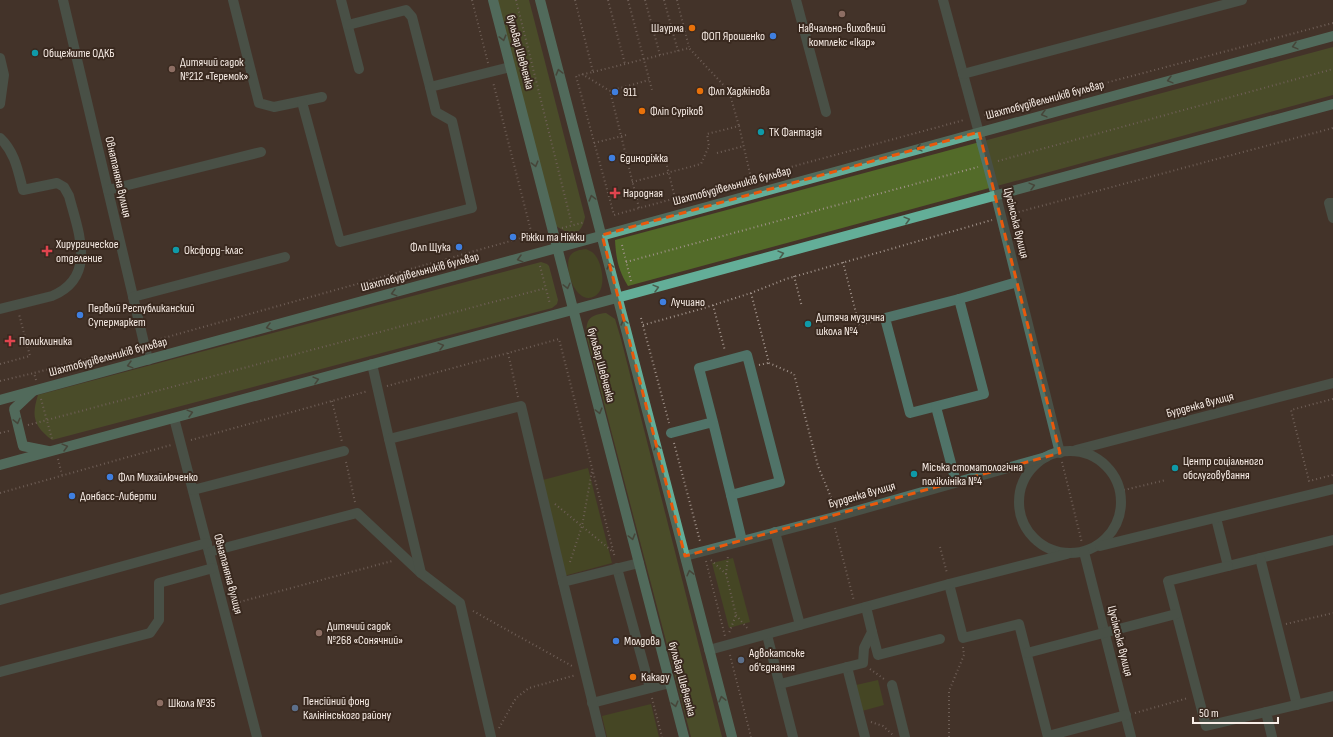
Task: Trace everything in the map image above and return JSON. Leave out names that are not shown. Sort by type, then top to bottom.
[{"type":"main road","name":"бульвар Шевченка","points":[[493,0],[684,737]]},
{"type":"main road","points":[[540,0],[732,737]]},
{"type":"main road","name":"Шахтобудівельників бульвар","points":[[0,400],[1333,36]]},
{"type":"main road","points":[[0,465],[1333,104]]},
{"type":"main road","points":[[34,391],[14,410],[23,446],[50,451]]},
{"type":"street","name":"Овнатаняна вулиця","points":[[63,0],[148,360]]},
{"type":"street","points":[[233,0],[259,103],[274,107],[322,97]]},
{"type":"street","points":[[341,0],[359,69]]},
{"type":"street","points":[[796,0],[826,112]]},
{"type":"street","name":"Цусімська вулиця","points":[[943,0],[996,196],[1060,452]]},
{"type":"street","points":[[963,74],[1242,0]]},
{"type":"street","points":[[302,102],[340,242],[472,208],[452,121],[436,112],[412,17],[406,10],[348,25]]},
{"type":"street","points":[[0,58],[4,75],[0,104]]},
{"type":"street","points":[[430,87],[510,67]]},
{"type":"street","points":[[0,138],[7,144],[14,159],[23,190],[56,183],[64,188],[68,196],[82,250],[79,270],[69,286],[60,293],[0,309]]},
{"type":"street","points":[[108,190],[261,152]]},
{"type":"street","points":[[1333,203],[1329,204],[1333,218]]},
{"type":"street","points":[[133,297],[284,257]]},
{"type":"street","points":[[959,299],[984,394],[910,414],[885,318],[1018,282]]},
{"type":"street","points":[[731,495],[780,482],[747,355],[699,368],[742,541]]},
{"type":"street","points":[[372,364],[421,574]]},
{"type":"street","name":"Бурденка вулиця","points":[[685,556],[704,553],[742,541],[835,517],[1060,452],[1073,451],[1333,383]]},
{"type":"street","points":[[389,439],[521,406],[601,737]]},
{"type":"street","points":[[936,407],[956,482]]},
{"type":"street","name":"Овнатаняна вулиця","points":[[174,418],[258,737]]},
{"type":"street","points":[[671,432],[713,422]]},
{"type":"street","points":[[193,490],[344,451]]},
{"type":"street","points":[[1073,451],[1091,455],[1103,463],[1116,480],[1120,492],[1121,502],[1118,520],[1106,540],[1096,547]]},
{"type":"street","points":[[1046,457],[1028,472],[1022,483],[1018,500],[1019,511],[1022,521],[1030,535],[1044,547],[1055,552],[1067,554]]},
{"type":"street","points":[[709,650],[949,584],[1067,554],[1084,552],[1096,547],[1333,489]]},
{"type":"street","points":[[0,600],[208,548],[357,513],[421,574],[460,603],[494,734]]},
{"type":"street","points":[[1216,518],[1228,566]]},
{"type":"street","points":[[776,532],[800,625]]},
{"type":"street","points":[[1333,540],[1168,581],[1206,726],[1333,696]]},
{"type":"street","name":"Цусімська вулиця","points":[[1084,552],[1131,737]]},
{"type":"street","points":[[1260,558],[1297,705]]},
{"type":"street","points":[[563,582],[639,563]]},
{"type":"street","points":[[0,672],[150,633],[158,620],[159,583],[213,568]]},
{"type":"street","points":[[618,568],[650,688]]},
{"type":"street","points":[[949,584],[963,638],[1019,624],[1048,736],[1126,715]]},
{"type":"street","points":[[861,608],[872,632],[878,655],[940,640]]},
{"type":"street","points":[[1026,653],[1176,614]]},
{"type":"street","points":[[780,684],[863,663],[864,648],[872,632]]},
{"type":"street","points":[[767,634],[793,737]]},
{"type":"street","points":[[847,667],[865,737]]},
{"type":"street","points":[[592,703],[670,684]]},
{"type":"street","points":[[892,685],[905,737]]},
{"type":"street","points":[[1266,712],[1272,737]]},
{"type":"path","points":[[144,344],[532,235],[472,0]]},
{"type":"path","points":[[516,0],[572,225]]},
{"type":"path","points":[[574,0],[593,72]]},
{"type":"path","points":[[608,0],[625,64]]},
{"type":"path","points":[[628,0],[652,90]]},
{"type":"path","points":[[645,0],[660,55]]},
{"type":"path","points":[[664,0],[678,51]]},
{"type":"path","points":[[677,0],[689,48],[729,91],[751,178]]},
{"type":"path","points":[[614,215],[576,76],[689,48]]},
{"type":"path","points":[[582,74],[610,91],[639,208]]},
{"type":"path","points":[[610,91],[649,80]]},
{"type":"path","points":[[632,182],[701,164],[709,146],[707,134],[739,126]]},
{"type":"path","points":[[643,325],[713,305],[751,293],[794,276],[843,262],[1001,217],[1333,128]]},
{"type":"path","points":[[594,143],[626,135]]},
{"type":"path","points":[[717,153],[744,146]]},
{"type":"path","points":[[666,162],[675,198]]},
{"type":"path","points":[[562,228],[585,222]]},
{"type":"path","points":[[622,245],[631,281]]},
{"type":"path","points":[[843,262],[859,325],[885,318]]},
{"type":"path","points":[[540,266],[550,304]]},
{"type":"path","points":[[794,276],[802,307]]},
{"type":"path","points":[[47,420],[546,288]]},
{"type":"path","points":[[751,293],[769,363],[794,374],[818,466],[835,517],[861,608]]},
{"type":"path","points":[[0,364],[30,356],[17,305]]},
{"type":"path","points":[[713,305],[727,360]]},
{"type":"path","points":[[641,318],[704,553],[726,642],[736,615]]},
{"type":"path","points":[[0,493],[559,339],[618,568]]},
{"type":"path","points":[[508,353],[521,406]]},
{"type":"path","points":[[0,381],[34,373]]},
{"type":"path","points":[[1333,399],[1291,410],[1309,481],[1333,475]]},
{"type":"path","points":[[1060,452],[1084,552]]},
{"type":"path","points":[[563,582],[582,526],[592,470]]},
{"type":"path","points":[[1120,492],[1166,480]]},
{"type":"path","points":[[542,494],[613,552]]},
{"type":"path","points":[[729,545],[726,574],[736,615],[756,638]]},
{"type":"path","points":[[940,547],[949,584]]},
{"type":"path","points":[[704,553],[726,574]]},
{"type":"path","points":[[223,606],[404,558]]},
{"type":"path","points":[[460,603],[585,673]]},
{"type":"path","points":[[1277,627],[1333,612]]},
{"type":"path","points":[[949,737],[949,691],[964,655],[963,638]]},
{"type":"path","points":[[728,646],[751,737]]},
{"type":"path","points":[[863,663],[892,685]]},
{"type":"path","points":[[494,734],[516,698],[529,688],[585,673]]},
{"type":"path","points":[[650,688],[662,737]]},
{"type":"path","points":[[1126,715],[1198,695]]},
{"type":"path","points":[[860,719],[883,726],[894,737]]},
{"type":"highlighted area","points":[[979,132],[1060,453],[685,556],[602,235]]},
{"type":"green space","points":[[497,0],[529,0],[585,217],[581,229],[574,233],[570,233],[556,226]]},
{"type":"green space","points":[[1333,47],[1333,95],[628,286],[620,269],[615,240]]},
{"type":"green space","points":[[586,249],[596,256],[601,267],[602,274],[599,292],[595,296],[588,298],[582,296],[577,291],[573,285],[568,269],[570,256],[577,251]]},
{"type":"green space","points":[[541,262],[549,266],[558,300],[557,304],[552,308],[52,440],[41,430],[36,420],[35,409],[38,395]]},
{"type":"green space","points":[[606,313],[615,319],[621,339],[722,737],[691,737],[587,338],[587,323],[589,320],[595,315]]},
{"type":"green space","points":[[588,468],[612,563],[564,576],[539,481]]},
{"type":"green space","points":[[733,558],[750,622],[729,628],[712,563]]},
{"type":"green space","points":[[878,680],[884,705],[862,711],[856,685]]},
{"type":"green space","points":[[651,704],[659,737],[607,737],[602,716]]},
{"type":"place","name":"Навчально-виховний комплекс «Ікар»","points":[[842,14]]},
{"type":"place","name":"Шаурма","points":[[692,28]]},
{"type":"place","name":"ФОП Ярошенко","points":[[773,36]]},
{"type":"place","name":"Общежите ОДКБ","points":[[35,53]]},
{"type":"place","name":"Дитячий садок №212 «Теремок»","points":[[172,69]]},
{"type":"place","name":"Флп Хаджінова","points":[[700,91]]},
{"type":"place","name":"911","points":[[615,92]]},
{"type":"place","name":"Фліп Суріков","points":[[642,111]]},
{"type":"place","name":"ТК Фантазія","points":[[761,132]]},
{"type":"place","name":"Єдиноріжка","points":[[612,158]]},
{"type":"place","name":"Народная","points":[[615,193]]},
{"type":"place","name":"Ріжки та Ніжки","points":[[513,237]]},
{"type":"place","name":"Флп Щука","points":[[459,247]]},
{"type":"place","name":"Оксфорд-клас","points":[[176,250]]},
{"type":"place","name":"Хирургическое отделение","points":[[47,251]]},
{"type":"place","name":"Лучиано","points":[[663,302]]},
{"type":"place","name":"Первый Республиканский Супермаркет","points":[[80,315]]},
{"type":"place","name":"Дитяча музична школа №4","points":[[808,324]]},
{"type":"place","name":"Поликлиника","points":[[10,341]]},
{"type":"place","name":"Центр соціального обслуговування","points":[[1175,468]]},
{"type":"place","name":"Міська стоматологічна поліклініка №4","points":[[914,474]]},
{"type":"place","name":"Флп Михайлюченко","points":[[110,477]]},
{"type":"place","name":"Донбасс-Либерти","points":[[72,496]]},
{"type":"place","name":"Дитячий садок №268 «Сонячний»","points":[[319,633]]},
{"type":"place","name":"Молдова","points":[[616,641]]},
{"type":"place","name":"Адвокатське об'єднання","points":[[741,660]]},
{"type":"place","name":"Какаду","points":[[633,677]]},
{"type":"place","name":"Школа №35","points":[[160,703]]},
{"type":"place","name":"Пенсійний фонд Калінінського району","points":[[295,708]]}]
